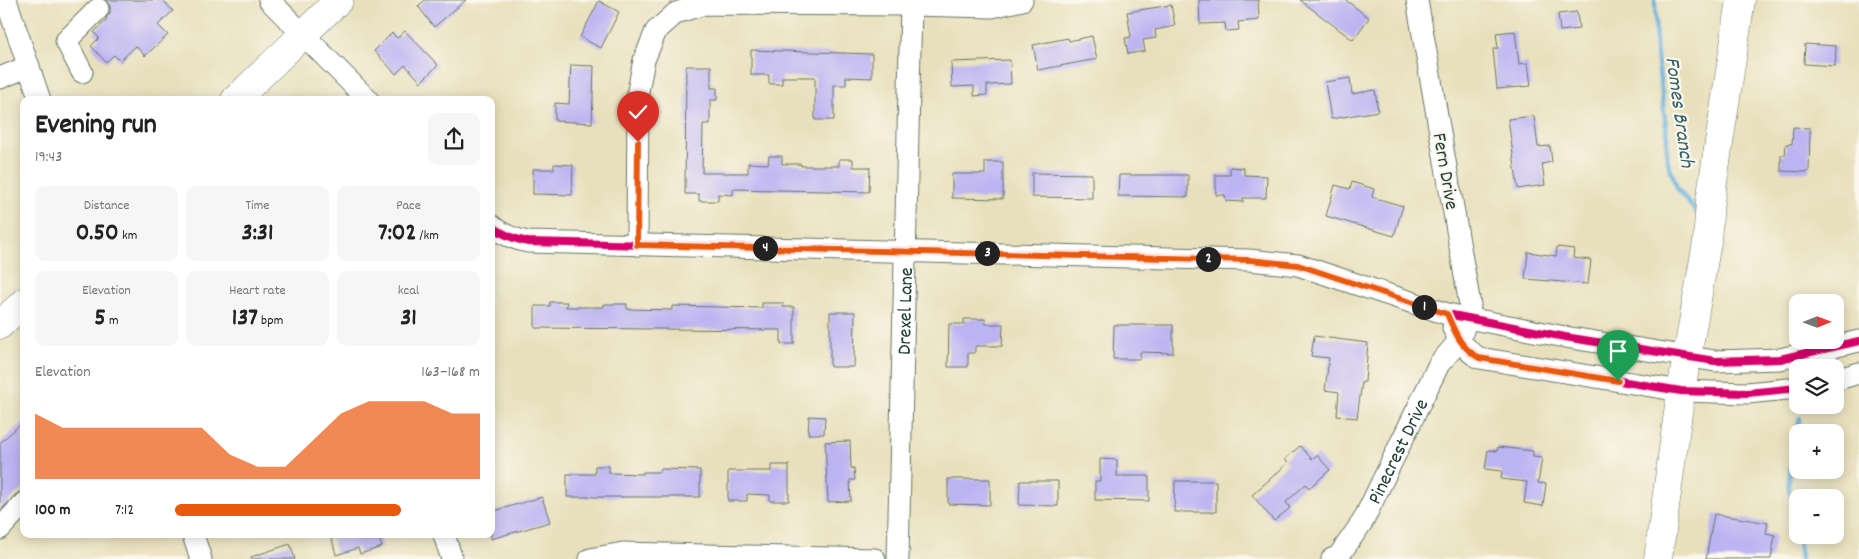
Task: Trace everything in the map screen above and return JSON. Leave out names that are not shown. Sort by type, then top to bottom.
[{"type":"main road","points":[[239,96],[338,0]]},
{"type":"main road","points":[[1658,559],[1681,391],[1707,242],[1710,201],[1741,0]]},
{"type":"main road","points":[[0,325],[20,306]]},
{"type":"street","points":[[6,0],[7,24],[29,66],[39,96]]},
{"type":"street","points":[[269,0],[364,96]]},
{"type":"street","points":[[637,245],[638,90],[644,60],[656,31],[676,13],[704,4],[992,7],[1022,0]]},
{"type":"street","name":"Fern Drive","points":[[1417,0],[1470,305],[1468,317],[1459,341]]},
{"type":"street","name":"Drexel Lane","points":[[898,559],[911,5]]},
{"type":"street","points":[[82,72],[66,41],[98,9]]},
{"type":"street","points":[[0,78],[29,66]]},
{"type":"street","points":[[495,229],[512,238],[528,242],[1250,260],[1298,265],[1447,314],[1565,337],[1715,361],[1780,359],[1859,341]]},
{"type":"street","points":[[1447,314],[1459,341],[1468,351],[1479,358],[1681,391],[1737,393],[1789,389],[1780,359]]},
{"type":"street","points":[[1556,370],[1565,337]]},
{"type":"street","name":"Pinecrest Drive","points":[[1332,559],[1338,557],[1363,521],[1439,364],[1459,341]]},
{"type":"street","points":[[1844,377],[1859,373]]},
{"type":"street","points":[[0,529],[20,507]]},
{"type":"street","points":[[194,538],[201,559]]},
{"type":"street","points":[[445,538],[452,559]]},
{"type":"street","points":[[590,559],[624,553],[876,559]]},
{"type":"building","points":[[107,0],[163,0],[173,11],[158,25],[168,35],[145,56],[136,46],[120,61],[114,55],[106,62],[91,46],[99,38],[94,32],[107,20],[106,18],[110,13],[110,6]]},
{"type":"building","points":[[425,0],[466,0],[434,27],[418,6]]},
{"type":"building","points":[[1199,0],[1258,0],[1259,20],[1238,22],[1239,30],[1226,31],[1225,23],[1200,24]]},
{"type":"building","points":[[1300,0],[1346,0],[1369,18],[1353,40]]},
{"type":"building","points":[[599,1],[619,12],[601,48],[580,37]]},
{"type":"building","points":[[1171,5],[1175,26],[1155,30],[1156,38],[1143,40],[1145,51],[1128,54],[1125,38],[1131,37],[1127,12]]},
{"type":"building","points":[[1577,12],[1579,29],[1560,31],[1558,14]]},
{"type":"building","points":[[405,31],[438,65],[421,82],[405,65],[396,74],[374,51],[392,33],[397,38]]},
{"type":"building","points":[[1515,31],[1519,64],[1528,63],[1531,86],[1497,89],[1493,49],[1498,48],[1496,33]]},
{"type":"building","points":[[1092,36],[1097,59],[1038,70],[1033,45],[1068,38],[1069,41]]},
{"type":"building","points":[[1805,44],[1836,46],[1835,66],[1804,64]]},
{"type":"building","points":[[751,50],[872,54],[872,78],[846,77],[846,85],[834,85],[834,120],[815,120],[815,77],[782,77],[782,84],[769,84],[769,75],[751,75]]},
{"type":"building","points":[[1010,60],[1011,84],[987,85],[987,95],[974,96],[974,86],[952,87],[951,62]]},
{"type":"building","points":[[571,65],[594,66],[592,123],[555,121],[555,103],[569,104]]},
{"type":"building","points":[[686,66],[711,66],[711,88],[717,88],[717,100],[710,100],[710,124],[703,124],[702,173],[748,173],[748,163],[768,164],[769,156],[782,156],[782,164],[801,164],[801,166],[839,166],[839,159],[853,159],[853,167],[870,167],[869,192],[733,189],[733,195],[718,194],[718,201],[699,201],[699,194],[685,194]]},
{"type":"building","points":[[1350,78],[1352,94],[1375,90],[1378,111],[1331,119],[1325,82]]},
{"type":"building","points":[[1534,116],[1538,147],[1550,146],[1552,162],[1542,164],[1545,185],[1518,189],[1508,119]]},
{"type":"building","points":[[1793,127],[1810,128],[1809,172],[1781,171],[1781,155],[1785,155],[1786,144],[1792,144]]},
{"type":"building","points":[[985,162],[1003,162],[1003,199],[952,198],[952,174],[985,174]]},
{"type":"building","points":[[554,164],[573,165],[572,195],[533,194],[533,169],[554,169]]},
{"type":"building","points":[[1230,167],[1244,168],[1244,175],[1267,176],[1266,198],[1243,198],[1243,202],[1226,201],[1225,195],[1216,195],[1216,175],[1230,175]]},
{"type":"building","points":[[1032,173],[1092,174],[1092,198],[1032,197]]},
{"type":"building","points":[[1119,175],[1188,175],[1188,197],[1118,196]]},
{"type":"building","points":[[1352,182],[1374,189],[1372,197],[1403,206],[1394,236],[1326,216],[1335,185],[1350,189]]},
{"type":"building","points":[[1557,247],[1574,249],[1573,258],[1591,260],[1588,284],[1525,279],[1528,252],[1556,256]]},
{"type":"building","points":[[550,302],[567,302],[566,307],[604,307],[604,304],[627,304],[627,309],[672,310],[672,306],[762,308],[762,303],[783,303],[783,307],[794,307],[794,344],[781,344],[781,330],[535,328],[535,306],[550,306]]},
{"type":"building","points":[[830,312],[855,312],[854,367],[830,367]]},
{"type":"building","points":[[964,319],[985,319],[986,324],[1003,324],[1002,346],[975,346],[975,353],[968,353],[968,367],[948,367],[949,324],[964,324]]},
{"type":"building","points":[[1114,325],[1173,325],[1173,353],[1140,352],[1140,359],[1113,359]]},
{"type":"building","points":[[1314,336],[1368,343],[1365,382],[1362,382],[1357,418],[1337,416],[1339,392],[1325,390],[1329,358],[1311,356]]},
{"type":"building","points":[[809,416],[825,417],[824,434],[808,434]]},
{"type":"building","points":[[20,425],[20,492],[0,511],[0,443]]},
{"type":"building","points":[[850,441],[851,468],[854,468],[855,480],[850,480],[851,501],[828,502],[825,442]]},
{"type":"building","points":[[1300,446],[1312,459],[1317,455],[1330,470],[1309,488],[1306,484],[1286,502],[1290,508],[1274,521],[1252,495],[1288,463],[1285,459]]},
{"type":"building","points":[[1498,447],[1533,451],[1533,457],[1542,458],[1538,483],[1546,484],[1543,506],[1524,503],[1527,482],[1501,479],[1502,471],[1485,469],[1488,450],[1497,451]]},
{"type":"building","points":[[1100,459],[1117,460],[1117,476],[1149,476],[1149,501],[1095,500],[1095,481],[1100,481]]},
{"type":"building","points":[[771,465],[789,465],[789,501],[770,501],[770,495],[747,494],[747,501],[728,501],[728,471],[771,471]]},
{"type":"building","points":[[595,466],[609,466],[609,473],[643,474],[643,472],[660,472],[660,469],[700,470],[700,497],[567,497],[567,474],[595,474]]},
{"type":"building","points":[[948,479],[990,479],[990,505],[948,504]]},
{"type":"building","points":[[1020,481],[1058,481],[1058,506],[1019,505]]},
{"type":"building","points":[[1175,481],[1216,481],[1216,512],[1174,512]]},
{"type":"building","points":[[542,497],[550,522],[495,538],[495,511]]},
{"type":"building","points":[[1714,514],[1768,523],[1766,533],[1775,535],[1771,559],[1706,559]]},
{"type":"building","points":[[332,538],[379,538],[382,547],[360,554],[358,548],[336,555]]},
{"type":"building","points":[[290,544],[295,559],[251,559],[251,557]]},
{"type":"waterway","name":"Fomes Branch","points":[[1655,0],[1656,47],[1667,135],[1667,159],[1677,188],[1698,214]]},
{"type":"waterway","name":"Fomes Branch","points":[[1789,490],[1795,436],[1800,418]]},
{"type":"waterway","name":"Fomes Branch","points":[[1799,544],[1801,559]]},
{"type":"cycle path","points":[[495,228],[508,236],[528,242],[1249,260],[1298,265],[1447,314],[1565,337],[1715,361],[1780,359],[1859,341]]},
{"type":"cycle path","points":[[1447,314],[1463,345],[1479,358],[1681,391],[1747,393],[1789,389]]},
{"type":"route","points":[[638,142],[637,245],[1250,260],[1298,265],[1447,314],[1459,341],[1468,351],[1479,358],[1618,381]]}]
